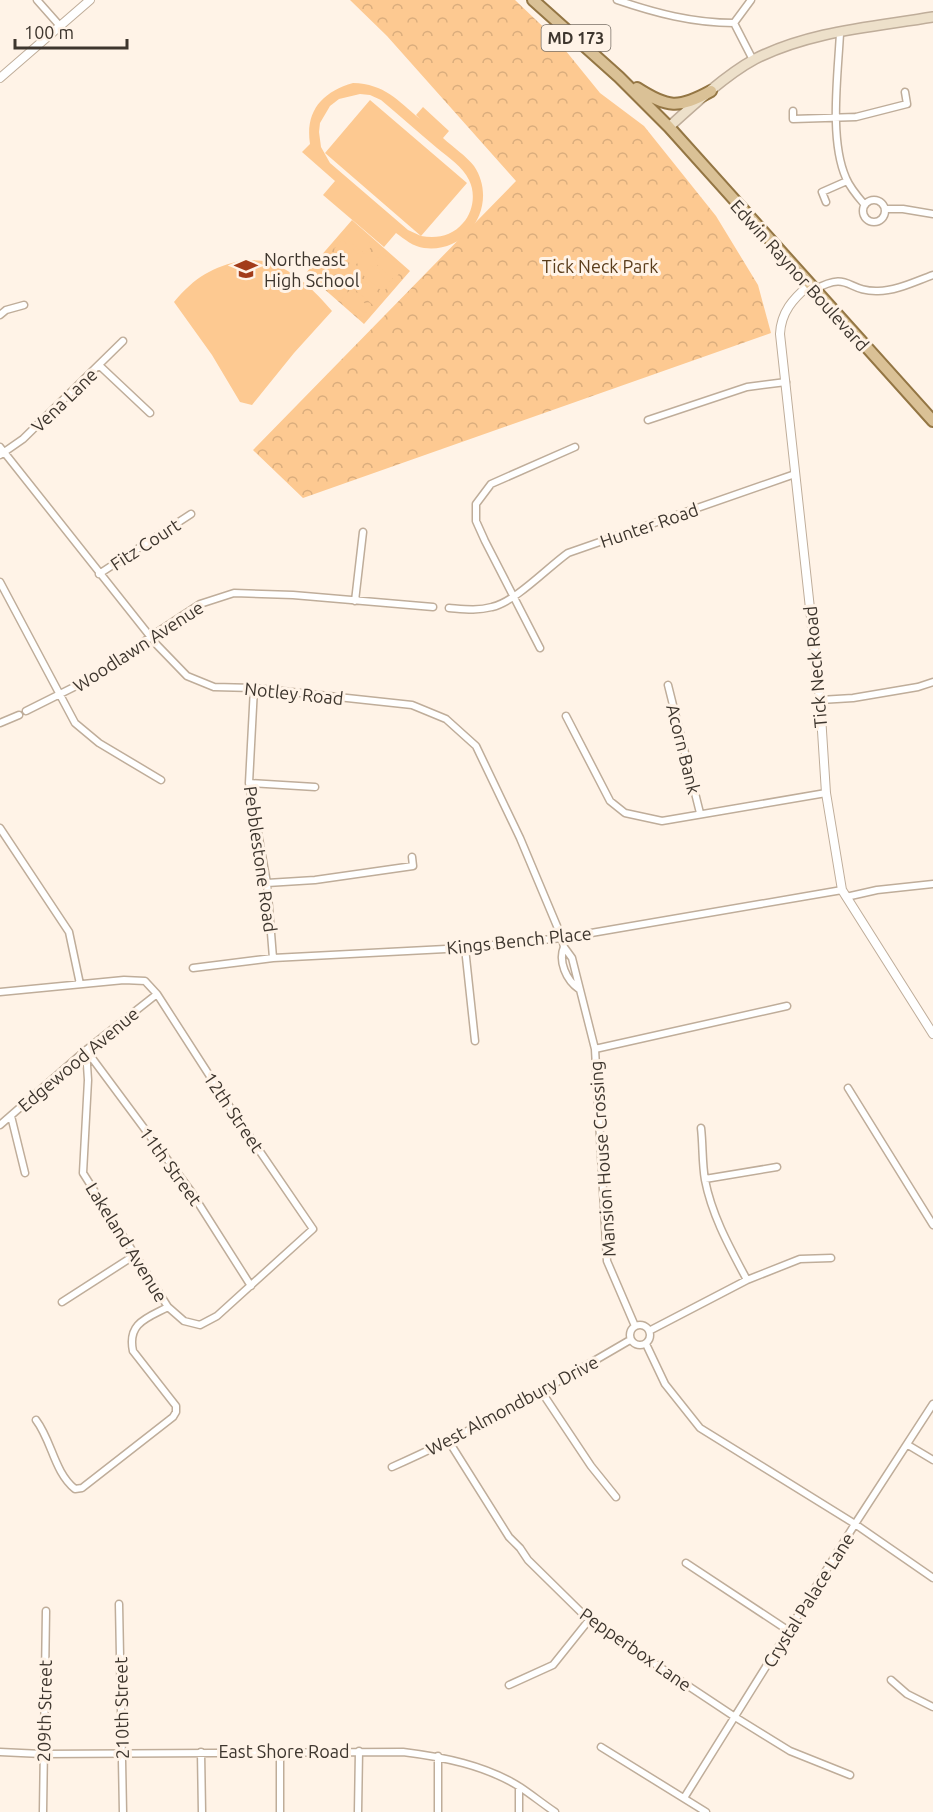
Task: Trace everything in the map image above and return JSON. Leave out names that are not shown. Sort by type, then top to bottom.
[{"type":"main road","name":"MD 173","points":[[533,0],[619,76],[669,127],[753,60],[786,46],[811,38],[933,16]]},
{"type":"main road","name":"MD 173","points":[[619,76],[663,102],[689,103],[711,92]]},
{"type":"main road","name":"Edwin Raynor Boulevard","points":[[669,127],[933,421]]},
{"type":"street","points":[[37,0],[60,26]]},
{"type":"street","points":[[0,78],[90,0]]},
{"type":"street","points":[[617,0],[674,17],[714,23],[734,23]]},
{"type":"street","points":[[734,23],[751,0]]},
{"type":"street","points":[[734,23],[753,60]]},
{"type":"street","points":[[840,33],[838,149],[847,181],[865,205],[866,219],[873,222],[884,217],[886,209],[878,200],[870,201],[865,205]]},
{"type":"street","points":[[793,111],[793,119],[856,117],[907,104],[905,92]]},
{"type":"street","points":[[826,202],[822,192],[847,181]]},
{"type":"street","points":[[886,209],[903,208],[933,214]]},
{"type":"street","points":[[811,287],[833,280],[847,282],[870,291],[885,291],[933,275]]},
{"type":"street","name":"Tick Neck Road","points":[[811,287],[790,304],[780,323],[780,334],[820,700],[826,793],[844,893],[933,1034]]},
{"type":"street","points":[[0,315],[6,310],[24,305]]},
{"type":"street","name":"Vena Lane","points":[[1,451],[24,439],[123,341]]},
{"type":"street","points":[[100,366],[150,413]]},
{"type":"street","points":[[648,420],[747,387],[786,382]]},
{"type":"street","points":[[540,648],[476,522],[477,504],[491,484],[574,447]]},
{"type":"street","name":"Notley Road","points":[[1,451],[150,637],[187,676],[214,687],[254,688],[412,705],[446,719],[476,746],[520,838],[562,938]]},
{"type":"street","name":"Hunter Road","points":[[514,597],[568,553],[795,474]]},
{"type":"street","name":"Fitz Court","points":[[99,574],[191,514]]},
{"type":"street","points":[[354,601],[363,532]]},
{"type":"street","points":[[0,582],[75,723],[99,743],[161,780]]},
{"type":"street","name":"Woodlawn Avenue","points":[[0,723],[104,672],[150,637],[200,604],[234,593],[293,595],[434,607]]},
{"type":"street","points":[[449,608],[471,610],[494,607],[514,597]]},
{"type":"street","points":[[820,700],[853,698],[918,687],[933,682]]},
{"type":"street","name":"Acorn Bank","points":[[668,686],[700,813]]},
{"type":"street","name":"Pebblestone Road","points":[[254,688],[249,783],[267,883],[273,958]]},
{"type":"street","points":[[566,716],[610,801],[625,813],[662,821],[826,793]]},
{"type":"street","points":[[249,783],[315,787]]},
{"type":"street","points":[[0,828],[69,932],[80,984]]},
{"type":"street","points":[[267,883],[315,880],[413,866],[412,857]]},
{"type":"street","name":"Kings Bench Place","points":[[193,968],[273,958],[465,948],[562,938],[844,893],[933,884]]},
{"type":"street","name":"Mansion House Crossing","points":[[562,938],[564,947],[561,955],[571,983],[580,989],[595,1049],[607,1261],[635,1326]]},
{"type":"street","points":[[465,948],[475,1041]]},
{"type":"street","points":[[0,992],[124,980],[146,981],[157,994]]},
{"type":"street","name":"Edgewood Avenue","points":[[0,1125],[86,1050],[157,994]]},
{"type":"street","name":"12th Street","points":[[157,994],[232,1112],[313,1228],[250,1286]]},
{"type":"street","points":[[595,1049],[787,1006]]},
{"type":"street","name":"Lakeland Avenue","points":[[86,1050],[88,1080],[83,1173],[168,1307],[184,1321],[200,1324],[217,1316],[250,1286]]},
{"type":"street","name":"11th Street","points":[[86,1050],[190,1190],[250,1286]]},
{"type":"street","points":[[848,1088],[933,1225]]},
{"type":"street","points":[[11,1116],[26,1173]]},
{"type":"street","points":[[701,1128],[705,1179],[720,1228],[747,1280]]},
{"type":"street","points":[[705,1179],[777,1167]]},
{"type":"street","points":[[62,1302],[135,1255]]},
{"type":"street","points":[[649,1331],[747,1280],[801,1259],[831,1258]]},
{"type":"street","points":[[36,1420],[47,1438],[57,1466],[75,1489],[82,1488],[173,1417],[177,1412],[176,1406],[133,1352],[131,1342],[131,1334],[138,1324],[168,1307]]},
{"type":"street","points":[[635,1326],[645,1326],[649,1331],[646,1344],[639,1346],[630,1340],[630,1330],[635,1326]]},
{"type":"street","name":"West Almondbury Drive","points":[[392,1467],[541,1391],[630,1340]]},
{"type":"street","points":[[646,1344],[665,1384],[700,1428],[855,1524],[933,1578]]},
{"type":"street","points":[[541,1391],[591,1466],[616,1497]]},
{"type":"street","name":"Crystal Palace Lane","points":[[684,1797],[933,1404]]},
{"type":"street","name":"Pepperbox Lane","points":[[448,1440],[509,1537],[528,1560],[589,1620],[790,1751],[850,1775]]},
{"type":"street","points":[[908,1444],[933,1460]]},
{"type":"street","points":[[686,1563],[789,1631]]},
{"type":"street","name":"210th Street","points":[[119,1604],[123,1812]]},
{"type":"street","name":"209th Street","points":[[43,1812],[45,1611]]},
{"type":"street","points":[[509,1685],[553,1665],[589,1620]]},
{"type":"street","points":[[891,1680],[907,1694],[933,1707]]},
{"type":"street","points":[[601,1747],[706,1812]]},
{"type":"street","points":[[358,1812],[359,1751]]},
{"type":"street","name":"East Shore Road","points":[[0,1752],[42,1754],[403,1752],[438,1756],[487,1771],[519,1787],[555,1812]]},
{"type":"street","points":[[201,1752],[202,1812]]},
{"type":"street","points":[[280,1752],[280,1812]]},
{"type":"street","points":[[438,1756],[438,1812]]},
{"type":"street","points":[[519,1787],[519,1812]]},
{"type":"green space","name":"Tick Neck Park","points":[[350,0],[515,0],[557,40],[600,93],[644,126],[716,216],[758,285],[771,333],[303,498],[253,450],[516,181],[387,36]]},
{"type":"green space","points":[[353,83],[374,86],[390,94],[420,119],[416,115],[423,107],[449,131],[443,138],[471,162],[481,180],[483,195],[481,210],[475,223],[466,234],[454,243],[440,248],[424,248],[396,233],[384,247],[323,195],[335,181],[302,152],[310,144],[310,122],[318,104],[342,87]],"holes":[[[360,94],[381,100],[455,162],[469,180],[472,203],[469,214],[459,227],[449,234],[433,237],[421,236],[408,230],[330,163],[321,147],[320,123],[330,106],[339,99]]]},
{"type":"green space","points":[[370,100],[467,183],[421,236],[325,153]]},
{"type":"green space","points":[[352,220],[410,271],[364,324],[306,273]]},
{"type":"green space","points":[[353,227],[373,245],[365,254],[344,237]]},
{"type":"green space","points":[[342,240],[362,257],[354,267],[334,249]]},
{"type":"green space","points":[[331,252],[351,270],[343,279],[323,262]]},
{"type":"green space","points":[[382,253],[402,270],[394,280],[374,262]]},
{"type":"green space","points":[[244,260],[268,262],[287,270],[311,289],[332,311],[252,405],[240,402],[212,355],[174,302],[189,286],[205,274]]},
{"type":"green space","points":[[320,265],[341,282],[332,292],[312,274]]},
{"type":"green space","points":[[371,265],[391,283],[383,292],[363,275]]},
{"type":"green space","points":[[360,278],[381,295],[373,305],[352,287]]},
{"type":"green space","points":[[350,290],[370,308],[362,317],[341,300]]},
{"type":"place","name":"Northeast High School","points":[[246,269]]}]
